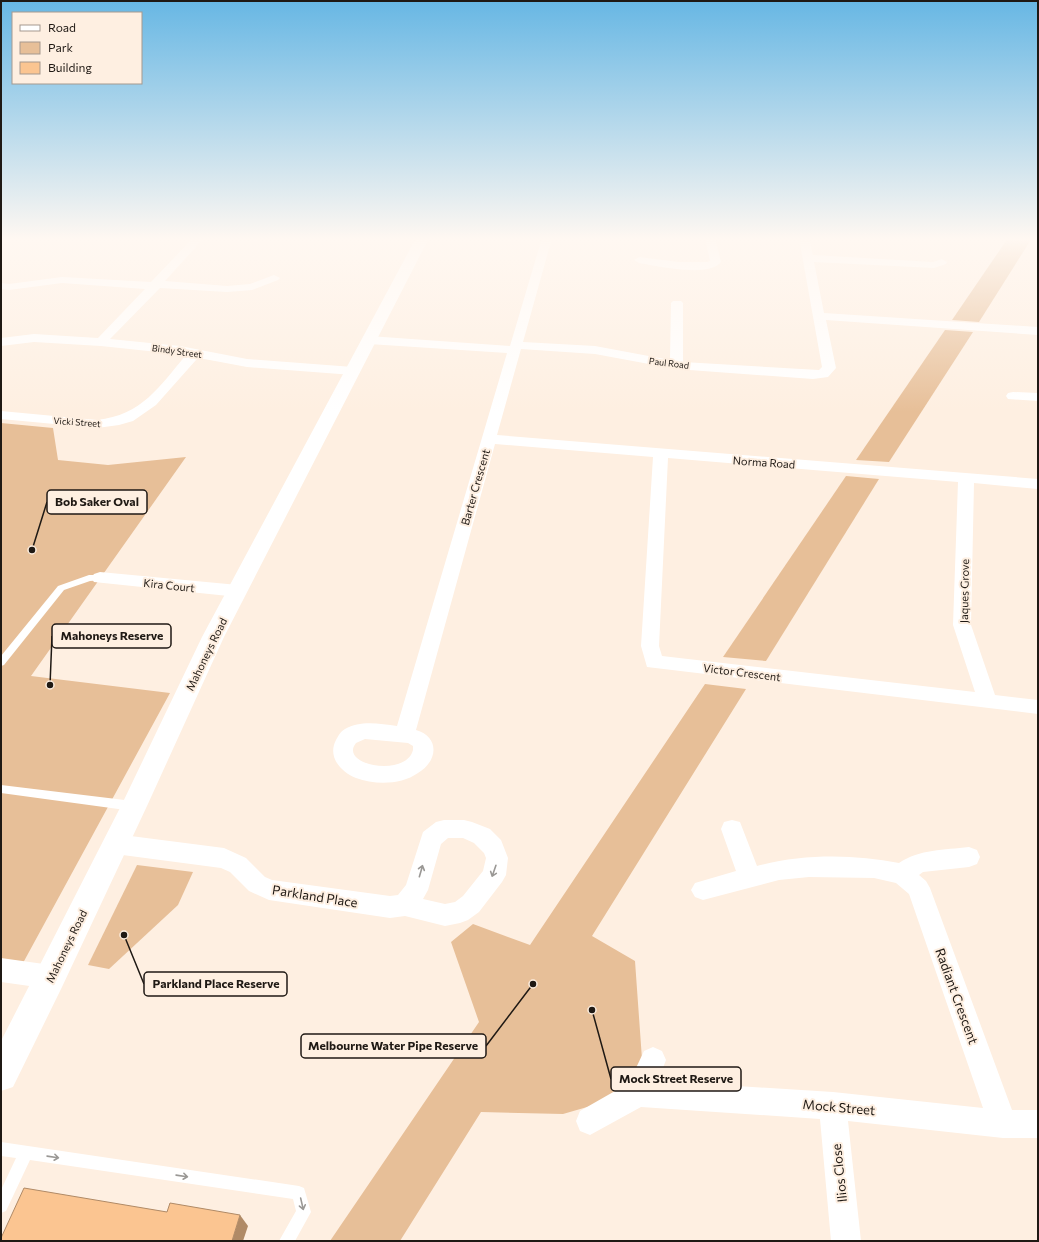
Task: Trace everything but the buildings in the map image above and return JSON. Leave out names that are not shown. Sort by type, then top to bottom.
[{"type":"main road","name":"Mahoneys Road","points":[[1,1075],[51,977],[214,637],[392,296]]},
{"type":"street","points":[[102,342],[146,296]]},
{"type":"street","name":"Barter Crescent","points":[[404,735],[531,296]]},
{"type":"street","points":[[815,296],[818,316],[1038,331]]},
{"type":"street","points":[[676,365],[677,303]]},
{"type":"street","name":"Paul Road","points":[[369,340],[595,350],[652,362],[676,365],[813,375],[823,374],[829,368],[818,316]]},
{"type":"street","name":"Bindy Street","points":[[1,342],[34,338],[102,342],[180,350],[247,363],[353,371]]},
{"type":"street","name":"Vicki Street","points":[[1,415],[97,424],[113,423],[126,419],[148,406],[191,357],[198,353]]},
{"type":"street","points":[[1013,396],[1038,397]]},
{"type":"street","name":"Norma Road","points":[[489,439],[1038,484]]},
{"type":"street","name":"Victor Crescent","points":[[662,454],[650,646],[654,662],[1038,706]]},
{"type":"street","name":"Jaques Grove","points":[[966,478],[962,626],[987,700]]},
{"type":"street","name":"Kira Court","points":[[100,578],[238,591]]},
{"type":"street","points":[[732,829],[750,878]]},
{"type":"street","name":"Parkland Place","points":[[115,844],[224,858],[238,865],[257,884],[269,890],[390,907],[405,906]]},
{"type":"street","points":[[902,874],[918,862],[969,857]]},
{"type":"street","name":"Radiant Crescent","points":[[703,890],[779,870],[809,866],[874,868],[902,874],[918,888],[1003,1124]]},
{"type":"street","points":[[1,970],[51,977]]},
{"type":"street","points":[[590,1121],[639,1093],[653,1060]]},
{"type":"street","name":"Mock Street","points":[[639,1093],[833,1106],[1003,1124],[1038,1124]]},
{"type":"street","name":"Ilios Close","points":[[833,1106],[846,1241]]},
{"type":"lane","points":[[1,663],[61,588],[89,578],[100,578]]},
{"type":"lane","points":[[1,789],[134,806]]},
{"type":"lane","points":[[1,1149],[299,1193],[304,1212],[287,1241]]},
{"type":"lane","points":[[1,1206],[26,1153]]},
{"type":"green space","points":[[968,296],[995,296],[979,322],[952,320]]},
{"type":"green space","points":[[945,330],[973,332],[889,462],[856,460]]},
{"type":"green space","points":[[1,423],[53,428],[58,460],[108,465],[186,457],[31,676],[170,693],[23,963],[1,960]]},
{"type":"green space","points":[[846,476],[879,479],[766,661],[723,657]]},
{"type":"green space","points":[[705,684],[746,689],[592,936],[635,961],[642,1059],[626,1083],[601,1103],[563,1114],[481,1112],[400,1241],[330,1241],[479,1022],[451,942],[473,924],[530,945]]},
{"type":"green space","points":[[137,865],[193,872],[178,905],[109,969],[88,965]]},
{"type":"place","name":"Bob Saker Oval","points":[[32,550]]},
{"type":"place","name":"Mahoneys Reserve","points":[[50,685]]},
{"type":"place","name":"Parkland Place Reserve","points":[[124,935]]},
{"type":"place","name":"Melbourne Water Pipe Reserve","points":[[533,984]]},
{"type":"place","name":"Mock Street Reserve","points":[[592,1010]]}]
